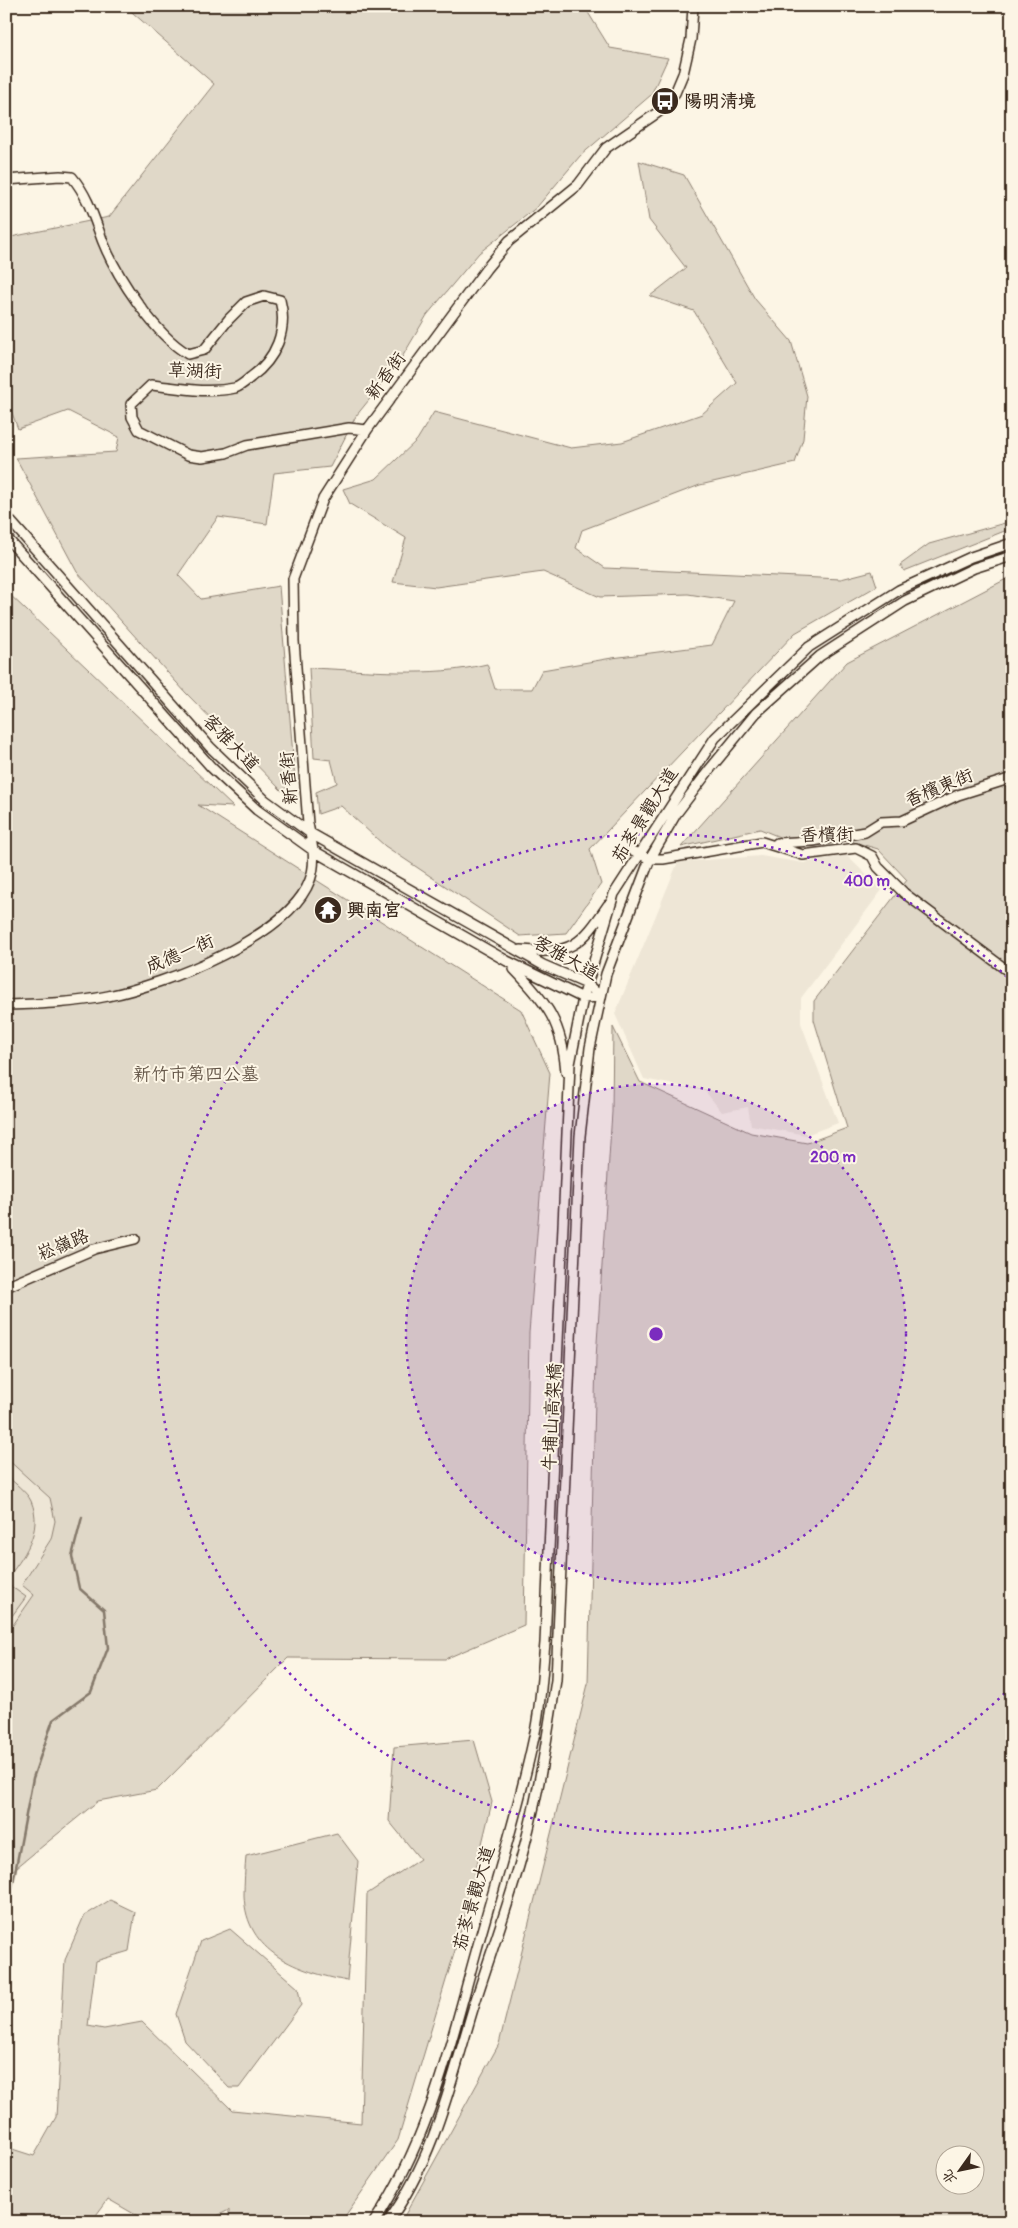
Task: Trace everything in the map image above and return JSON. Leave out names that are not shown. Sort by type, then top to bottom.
[{"type":"street","name":"新香街","points":[[314,851],[310,833],[294,641],[292,579],[323,499],[367,430],[486,269],[509,241],[578,185],[606,148],[660,111],[675,93],[683,74],[691,39],[693,6]]},
{"type":"street","name":"草湖街","points":[[6,180],[60,176],[72,177],[82,189],[94,214],[104,244],[128,289],[175,347],[188,354],[204,350],[229,319],[246,302],[264,296],[280,300],[284,314],[282,333],[275,351],[257,373],[238,387],[218,390],[191,390],[151,385],[131,404],[132,417],[139,430],[188,454],[202,457],[226,453],[246,445],[349,428],[367,430]]},
{"type":"street","name":"客雅大道","points":[[6,516],[210,747],[265,800],[310,833],[543,965],[587,984],[601,997]]},
{"type":"street","name":"客雅大道","points":[[6,537],[212,768],[257,810],[314,851],[507,961],[583,998],[601,997]]},
{"type":"street","name":"茄苳景觀大道","points":[[562,1268],[570,1064],[583,998],[614,894],[636,852],[715,738],[808,647],[899,590],[971,557],[1012,543]]},
{"type":"street","name":"茄苳景觀大道","points":[[575,1268],[580,1136],[590,1048],[606,974],[650,860],[676,814],[756,713],[820,656],[905,601],[974,568],[1012,556]]},
{"type":"street","name":"香檳東街","points":[[762,842],[786,843],[865,832],[881,822],[902,821],[958,796],[1012,778]]},
{"type":"street","name":"香檳街","points":[[650,860],[762,842],[802,855],[856,848],[872,856],[878,867],[904,893],[1012,974]]},
{"type":"street","name":"成德一街","points":[[6,1006],[84,1000],[141,989],[229,951],[264,932],[288,913],[298,901],[310,879],[314,851]]},
{"type":"street","points":[[636,852],[650,860]]},
{"type":"street","points":[[516,949],[548,952],[565,949],[573,945],[590,931],[614,894]]},
{"type":"street","points":[[507,961],[543,999],[559,1031],[564,1056],[568,1099]]},
{"type":"street","name":"崧嶺路","points":[[6,1287],[94,1249],[135,1238]]},
{"type":"street","name":"牛埔山高架橋","points":[[547,1568],[562,1268]]},
{"type":"street","name":"牛埔山高架橋","points":[[562,1568],[575,1268]]},
{"type":"street","name":"茄苳景觀大道","points":[[374,2222],[403,2174],[424,2127],[439,2082],[510,1831],[534,1736],[541,1695],[547,1568]]},
{"type":"street","name":"茄苳景觀大道","points":[[388,2222],[414,2182],[448,2097],[527,1836],[545,1749],[556,1680],[562,1568]]},
{"type":"shaded area","points":[[846,855],[882,890],[801,998],[801,1023],[838,1123],[806,1135],[751,1125],[748,1107],[722,1112],[705,1091],[644,1079],[615,1014],[678,862],[761,856],[804,863]]},
{"type":"shaded area","points":[[6,1458],[50,1498],[55,1521],[51,1539],[22,1584],[34,1595],[6,1635]]},
{"type":"green space","points":[[125,6],[584,6],[610,48],[668,58],[651,95],[580,156],[537,207],[479,253],[427,315],[398,364],[356,416],[330,467],[274,473],[267,524],[218,517],[178,575],[201,599],[279,586],[295,780],[282,791],[186,693],[77,572],[16,458],[116,452],[119,437],[68,411],[18,429],[6,397],[6,238],[109,217],[214,84]]},
{"type":"green space","points":[[639,161],[684,175],[755,299],[791,341],[807,396],[803,439],[795,463],[700,485],[582,530],[576,548],[605,568],[841,579],[872,571],[877,586],[795,633],[590,849],[601,884],[566,933],[520,936],[385,846],[341,806],[318,814],[316,792],[337,783],[331,760],[314,758],[309,668],[421,672],[443,671],[487,664],[495,689],[532,689],[542,670],[612,658],[712,645],[734,601],[688,594],[600,597],[543,572],[436,587],[393,582],[406,538],[350,504],[343,489],[376,479],[417,440],[434,412],[571,448],[622,442],[702,414],[737,383],[694,311],[650,296],[686,268],[649,220]]},
{"type":"green space","points":[[1012,521],[1012,528],[904,571],[900,565],[929,544]]},
{"type":"green space","points":[[1012,576],[1012,2222],[401,2222],[499,2044],[588,1684],[596,1358],[612,1112],[613,1027],[640,1082],[751,1133],[807,1143],[847,1128],[814,1020],[814,1001],[907,880],[878,849],[847,840],[804,847],[760,829],[681,847],[847,662]]},
{"type":"green space","name":"新竹市第四公墓","points":[[6,591],[233,807],[198,805],[521,1010],[550,1073],[529,1333],[524,1625],[445,1659],[288,1658],[157,1790],[98,1801],[6,1876],[6,1635],[34,1595],[22,1585],[51,1539],[55,1521],[50,1498],[6,1458]]},
{"type":"green space","points":[[6,1475],[31,1501],[35,1523],[30,1544],[6,1580]]},
{"type":"green space","points":[[9,1585],[26,1597],[6,1624],[6,1588]]},
{"type":"green space","points":[[474,1740],[492,1802],[462,1927],[398,2140],[341,2222],[229,2222],[229,2210],[205,2222],[148,2222],[108,2199],[91,2222],[6,2222],[6,2147],[34,2156],[56,2117],[65,1960],[84,1916],[110,1900],[135,1912],[129,1951],[96,1961],[88,2026],[104,2029],[142,2022],[232,2110],[361,2123],[367,1894],[420,1859],[389,1821],[394,1747]]},
{"type":"green space","points":[[337,1833],[358,1861],[347,1981],[311,1972],[293,1965],[265,1946],[254,1932],[247,1915],[244,1895],[246,1856]]},
{"type":"green space","points":[[230,1929],[298,1988],[301,2005],[239,2088],[229,2088],[185,2041],[176,2014],[201,1941]]},
{"type":"waterway","points":[[6,1920],[33,1778],[53,1720],[91,1692],[108,1648],[104,1610],[79,1588],[72,1556],[82,1517]]},
{"type":"waterway","points":[[1007,1768],[1012,1772]]},
{"type":"place","name":"陽明清境","points":[[665,101]]},
{"type":"place","name":"興南宮","points":[[328,910]]}]
